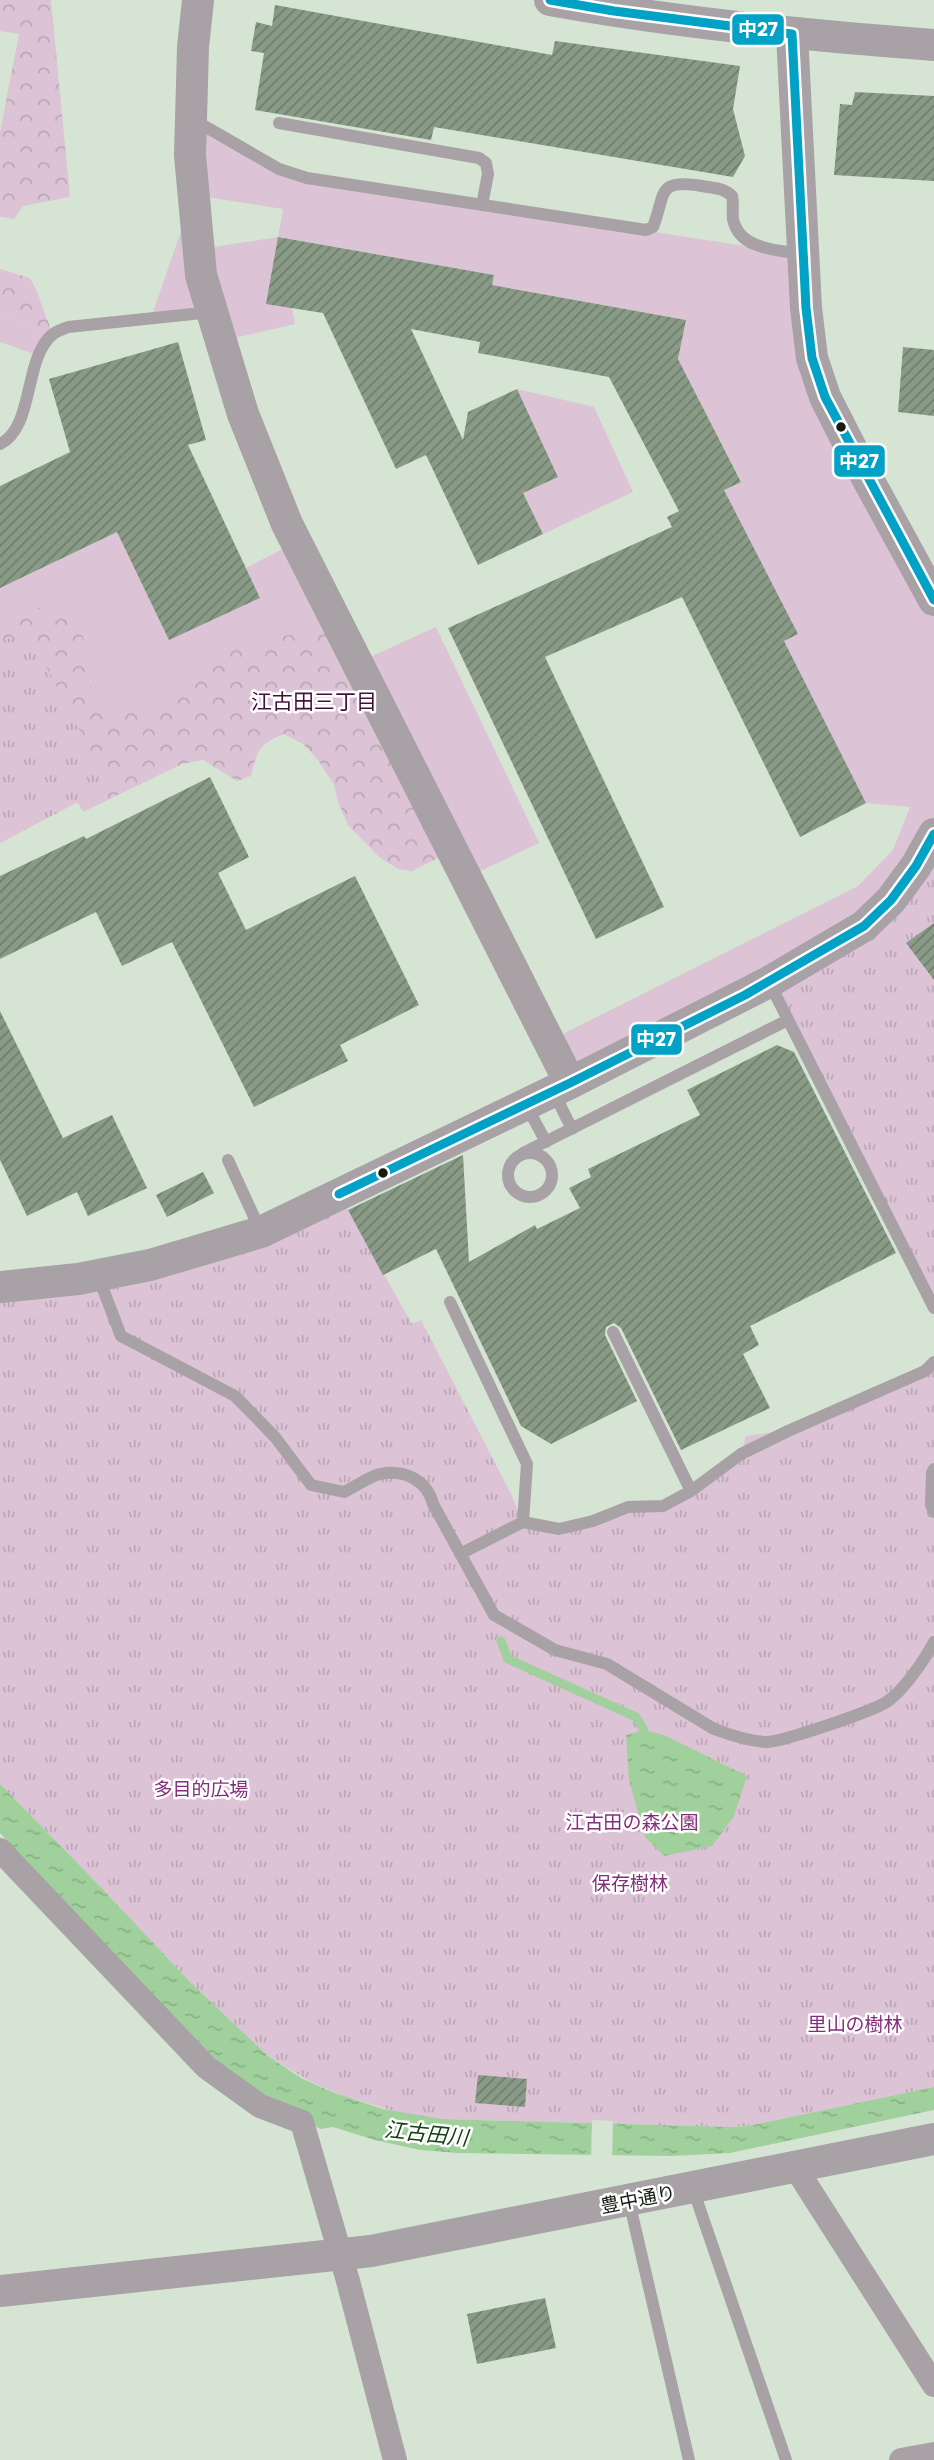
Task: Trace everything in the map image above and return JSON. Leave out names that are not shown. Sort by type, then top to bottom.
[{"type":"street","points":[[198,0],[193,47],[190,155],[201,275],[243,414],[287,524],[549,1092]]},
{"type":"street","points":[[550,0],[792,34],[934,45]]},
{"type":"street","points":[[792,34],[806,309],[812,358],[825,397],[927,581]]},
{"type":"street","points":[[0,1287],[98,1275],[150,1265],[261,1232],[769,982],[864,926],[891,900],[916,866],[934,834]]},
{"type":"street","points":[[0,1850],[206,2067],[260,2106],[302,2122],[341,2255],[395,2460]]},
{"type":"street","name":"豊中通り","points":[[0,2291],[341,2255],[934,2139]]},
{"type":"street","points":[[795,2167],[934,2385]]},
{"type":"street","points":[[901,2460],[934,2454]]},
{"type":"lane","points":[[191,118],[279,169],[307,178],[646,230],[653,227],[660,201],[667,189],[681,183],[726,190],[732,196],[733,220],[750,244],[803,255]]},
{"type":"lane","points":[[279,123],[479,158],[486,163],[488,174],[482,205]]},
{"type":"lane","points":[[0,444],[8,440],[17,428],[42,348],[53,335],[68,327],[212,312]]},
{"type":"lane","points":[[769,982],[934,1308]]},
{"type":"lane","points":[[523,1153],[788,1020]]},
{"type":"lane","points":[[549,1092],[572,1129]]},
{"type":"lane","points":[[546,1142],[549,1092]]},
{"type":"lane","points":[[228,1160],[261,1232]]},
{"type":"lane","points":[[98,1275],[121,1336],[235,1396],[275,1437],[311,1485],[344,1492],[380,1474],[410,1475],[429,1490],[433,1504],[494,1615],[555,1650],[607,1664],[714,1729],[731,1736],[768,1742],[839,1721],[888,1700],[924,1661],[934,1642]]},
{"type":"lane","points":[[450,1302],[527,1464],[523,1522]]},
{"type":"lane","points":[[612,1332],[691,1491]]},
{"type":"lane","points":[[460,1554],[523,1522],[559,1529],[593,1521],[628,1507],[663,1506],[691,1491],[741,1454],[788,1430],[925,1371],[934,1362]]},
{"type":"lane","points":[[934,1469],[931,1505],[934,1512]]},
{"type":"lane","points":[[693,2188],[786,2460]]},
{"type":"lane","points":[[629,2200],[689,2460]]},
{"type":"green space","points":[[0,0],[51,0],[70,197],[23,206],[14,219],[0,217],[0,132],[19,34],[0,31]]},
{"type":"green space","points":[[191,119],[307,178],[803,255],[812,358],[934,600],[934,923],[896,926],[570,1083],[549,1041],[858,886],[893,850],[910,807],[866,803],[784,641],[797,633],[724,490],[741,481],[678,359],[686,320],[492,285],[494,275],[279,237],[295,324],[221,341],[212,312],[151,318],[194,194]],"holes":[[[194,195],[283,209],[278,237],[200,249]]]},
{"type":"green space","points":[[0,269],[30,278],[53,335],[0,314]]},
{"type":"green space","points":[[0,314],[53,335],[40,356],[0,342]]},
{"type":"green space","points":[[517,389],[594,407],[633,492],[543,534],[523,493],[558,476]]},
{"type":"green space","points":[[117,532],[260,598],[246,568],[296,542],[357,663],[108,786],[0,643],[0,588]]},
{"type":"green space","points":[[21,607],[47,608],[68,620],[83,637],[88,656],[88,682],[98,699],[121,711],[159,706],[198,681],[216,654],[241,644],[338,626],[452,851],[412,871],[398,869],[379,857],[348,825],[334,785],[318,760],[303,744],[284,734],[260,749],[251,776],[237,781],[203,760],[182,764],[83,812],[77,802],[0,843],[0,617]]},
{"type":"green space","points":[[436,627],[539,843],[466,878],[357,663]]},
{"type":"green space","points":[[27,629],[108,786],[0,843],[0,643]]},
{"type":"green space","points":[[934,834],[934,1308],[769,982],[865,926]]},
{"type":"green space","name":"江古田の森公園","points":[[339,1194],[412,1324],[421,1320],[523,1522],[559,1529],[628,1507],[663,1506],[741,1454],[746,1436],[788,1430],[934,1362],[934,2087],[748,2126],[730,2127],[442,2119],[401,2113],[341,2095],[309,2081],[268,2056],[191,1983],[0,1784],[0,1287],[150,1265]]},
{"type":"water","points":[[644,1730],[664,1735],[747,1776],[734,1816],[712,1846],[664,1856],[645,1837],[629,1780],[626,1735]]},
{"type":"water","name":"江古田川","points":[[0,1784],[191,1983],[268,2056],[301,2078],[332,2092],[383,2109],[442,2119],[748,2126],[934,2087],[934,2110],[730,2153],[672,2156],[458,2153],[420,2150],[333,2127],[321,2129],[286,2112],[201,2049],[0,1833]]},
{"type":"pier","points":[[592,2120],[613,2121],[612,2160],[591,2160]]},
{"type":"building","points":[[275,5],[552,55],[555,41],[740,66],[733,109],[745,156],[733,177],[434,127],[431,140],[255,110],[264,53],[251,51],[256,22],[272,26]]},
{"type":"building","points":[[855,92],[934,96],[934,181],[834,175],[840,104],[852,105]]},
{"type":"building","points":[[278,237],[494,275],[492,285],[686,320],[678,359],[741,482],[724,490],[798,634],[784,641],[866,803],[800,837],[682,597],[545,657],[664,907],[596,939],[448,628],[672,527],[667,517],[679,511],[609,377],[478,353],[480,342],[411,329],[463,440],[468,412],[517,389],[558,477],[523,493],[543,534],[478,565],[426,455],[396,469],[323,313],[266,304]]},
{"type":"building","points":[[178,342],[206,440],[188,445],[260,598],[169,640],[117,532],[0,588],[0,486],[70,452],[49,379]]},
{"type":"building","points":[[903,347],[934,350],[934,416],[898,412]]},
{"type":"building","points":[[210,777],[249,857],[218,873],[246,930],[355,876],[419,1005],[340,1045],[348,1061],[254,1107],[172,942],[122,966],[96,912],[0,959],[0,876],[84,836],[86,839]]},
{"type":"building","points":[[934,923],[934,980],[906,943]]},
{"type":"building","points":[[0,1011],[63,1138],[112,1115],[147,1188],[88,1216],[77,1192],[27,1216],[0,1160]]},
{"type":"building","points":[[777,1045],[794,1052],[896,1253],[750,1326],[759,1345],[743,1354],[770,1408],[681,1450],[621,1328],[614,1323],[606,1327],[605,1335],[637,1401],[551,1444],[521,1426],[436,1249],[383,1275],[348,1210],[463,1155],[469,1262],[535,1225],[537,1229],[580,1208],[569,1188],[591,1177],[588,1169],[700,1115],[687,1090]]},
{"type":"building","points":[[203,1172],[214,1193],[167,1217],[156,1195]]},
{"type":"building","points":[[478,2075],[527,2079],[525,2107],[475,2103]]},
{"type":"building","points":[[545,2298],[556,2348],[477,2364],[467,2314]]},
{"type":"waterway","points":[[501,1641],[508,1659],[636,1717],[644,1730]]},
{"type":"transit line","name":"中27","points":[[550,0],[792,34],[806,308],[812,358],[825,397],[934,600]]},
{"type":"transit line","name":"中27","points":[[339,1194],[745,995],[864,926],[891,900],[916,866],[934,834]]},
{"type":"district","name":"江古田三丁目","points":[[314,702]]},
{"type":"park label","name":"多目的広場","points":[[201,1789]]},
{"type":"park label","name":"保存樹林","points":[[630,1883]]},
{"type":"park label","name":"里山の樹林","points":[[855,2024]]}]
